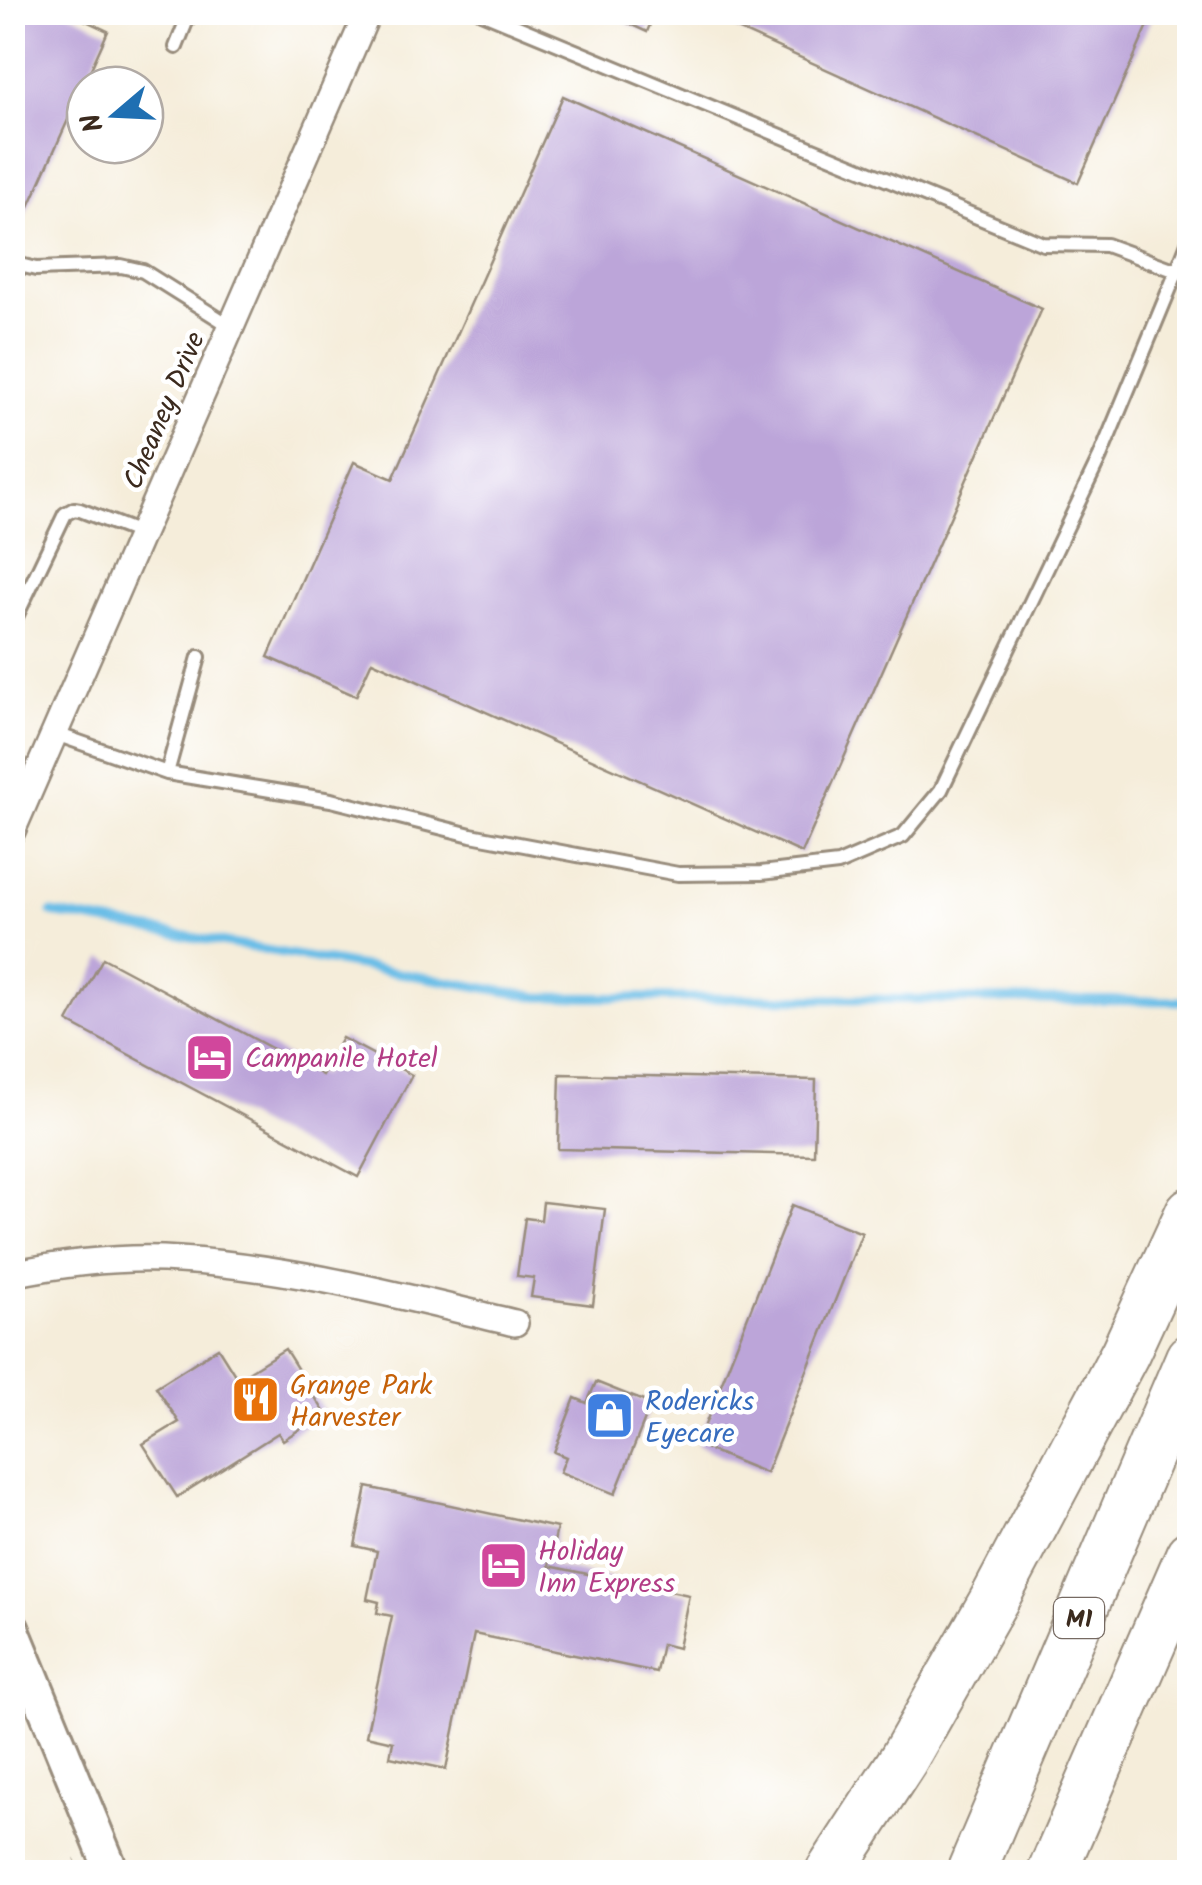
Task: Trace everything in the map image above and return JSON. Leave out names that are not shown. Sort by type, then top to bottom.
[{"type":"highway","points":[[830,1872],[903,1760],[994,1600],[1125,1353],[1190,1212]]},
{"type":"highway","name":"M1","points":[[971,1872],[1190,1358]]},
{"type":"highway","points":[[1052,1872],[1190,1556]]},
{"type":"street","name":"Cheaney Drive","points":[[12,831],[368,12]]},
{"type":"street","points":[[12,1274],[113,1260],[176,1259],[307,1277],[515,1323]]},
{"type":"street","points":[[12,1628],[112,1872]]},
{"type":"lane","points":[[176,47],[190,12]]},
{"type":"lane","points":[[482,13],[1043,244],[1106,245],[1177,271]]},
{"type":"lane","points":[[56,734],[167,773],[332,800],[471,835],[678,874],[761,873],[838,864],[903,836],[941,790],[978,715],[1100,458],[1190,238]]},
{"type":"lane","points":[[12,263],[36,269],[122,266],[143,271],[232,327]]},
{"type":"lane","points":[[12,625],[65,514],[80,510],[142,534]]},
{"type":"lane","points":[[167,773],[199,657]]},
{"type":"building","points":[[12,12],[67,12],[108,31],[93,65],[65,65],[65,126],[22,222],[12,218]]},
{"type":"building","points":[[604,12],[655,12],[647,32]]},
{"type":"building","points":[[700,12],[1154,12],[1078,183]]},
{"type":"building","points":[[563,96],[1042,309],[802,853],[372,661],[356,696],[268,657],[354,462],[393,479]]},
{"type":"building","name":"Campanile Hotel","points":[[103,958],[322,1075],[342,1038],[412,1075],[358,1177],[68,1022]]},
{"type":"building","points":[[560,1074],[816,1080],[814,1155],[558,1149]]},
{"type":"building","points":[[543,1202],[605,1209],[593,1305],[531,1297],[534,1278],[517,1276],[525,1218],[541,1220]]},
{"type":"building","points":[[792,1205],[862,1233],[766,1473],[697,1445]]},
{"type":"building","points":[[218,1348],[240,1383],[245,1380],[242,1376],[285,1349],[325,1413],[283,1440],[278,1433],[177,1497],[143,1444],[179,1422],[156,1387]]},
{"type":"building","points":[[596,1382],[651,1404],[615,1494],[560,1472],[566,1457],[554,1452],[575,1398],[587,1403]]},
{"type":"building","points":[[367,1487],[557,1528],[549,1566],[689,1595],[678,1648],[662,1644],[656,1672],[474,1634],[446,1769],[390,1757],[393,1742],[366,1736],[392,1616],[377,1613],[379,1602],[367,1599],[377,1551],[355,1546]]},
{"type":"waterway","points":[[52,913],[538,997],[1190,1001]]},
{"type":"place","name":"Campanile Hotel","points":[[210,1057]]},
{"type":"place","name":"Grange Park Harvester","points":[[255,1400]]},
{"type":"place","name":"Rodericks Eyecare","points":[[610,1416]]},
{"type":"place","name":"Holiday Inn Express","points":[[503,1566]]}]
